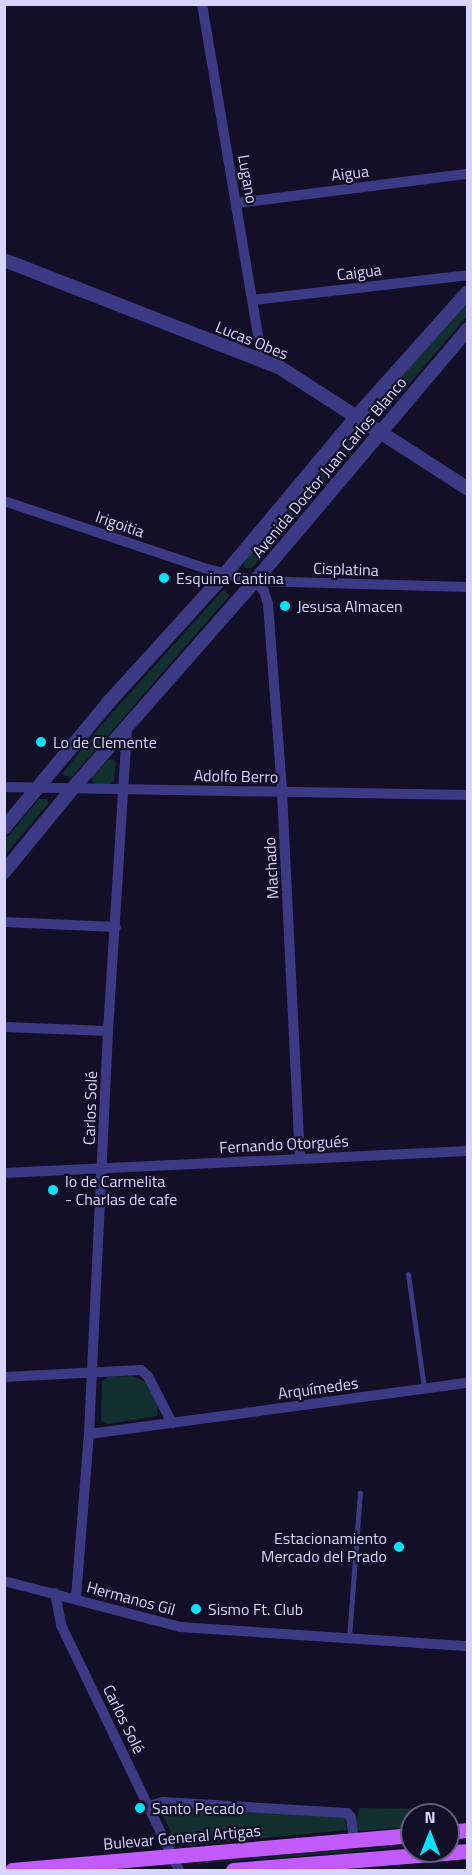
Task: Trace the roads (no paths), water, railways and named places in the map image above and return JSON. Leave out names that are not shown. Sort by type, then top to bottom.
[{"type":"main road","name":"Bulevar General Artigas","points":[[12,1870],[400,1836]]},
{"type":"main road","points":[[233,1870],[468,1851]]},
{"type":"street","name":"Lugano","points":[[202,4],[262,360]]},
{"type":"street","name":"Aigua","points":[[237,203],[468,174]]},
{"type":"street","name":"Lucas Obes","points":[[4,260],[262,360],[295,376],[468,489]]},
{"type":"street","name":"Caigua","points":[[253,300],[468,274]]},
{"type":"street","name":"Avenida Doctor Juan Carlos Blanco","points":[[4,828],[108,704],[225,574],[357,416],[468,292]]},
{"type":"street","name":"Avenida Doctor Juan Carlos Blanco","points":[[4,872],[468,329]]},
{"type":"street","name":"Irigoitia","points":[[4,501],[225,574]]},
{"type":"street","name":"Cisplatina","points":[[225,574],[255,581],[468,587]]},
{"type":"street","name":"Machado","points":[[255,581],[264,591],[268,604],[282,792],[300,1158]]},
{"type":"street","name":"Carlos Solé","points":[[76,1598],[89,1434],[108,1031],[125,789],[127,728]]},
{"type":"street","name":"Adolfo Berro","points":[[4,788],[468,795]]},
{"type":"street","points":[[4,922],[116,927]]},
{"type":"street","points":[[4,1027],[108,1031]]},
{"type":"street","name":"Fernando Otorgués","points":[[4,1173],[468,1151]]},
{"type":"street","points":[[4,1377],[136,1369],[145,1373],[172,1423]]},
{"type":"street","name":"Arquímedes","points":[[89,1434],[468,1383]]},
{"type":"street","name":"Hermanos Gil","points":[[4,1581],[180,1627],[468,1646]]},
{"type":"street","name":"Carlos Solé","points":[[55,1593],[61,1624],[179,1870]]},
{"type":"street","name":"Bulevar General Artigas","points":[[149,1806],[163,1802],[347,1813],[351,1816],[354,1840]]},
{"type":"lane","points":[[408,1274],[424,1389]]},
{"type":"lane","points":[[349,1638],[360,1492]]},
{"type":"place","name":"Esquina Cantina","points":[[164,578]]},
{"type":"place","name":"Jesusa Almacen","points":[[285,606]]},
{"type":"place","name":"Lo de Clemente","points":[[41,742]]},
{"type":"place","name":"lo de Carmelita - Charlas de cafe","points":[[53,1190]]},
{"type":"place","name":"Estacionamiento Mercado del Prado","points":[[399,1547]]},
{"type":"place","name":"Sismo Ft. Club","points":[[196,1609]]},
{"type":"place","name":"Santo Pecado","points":[[140,1808]]}]
